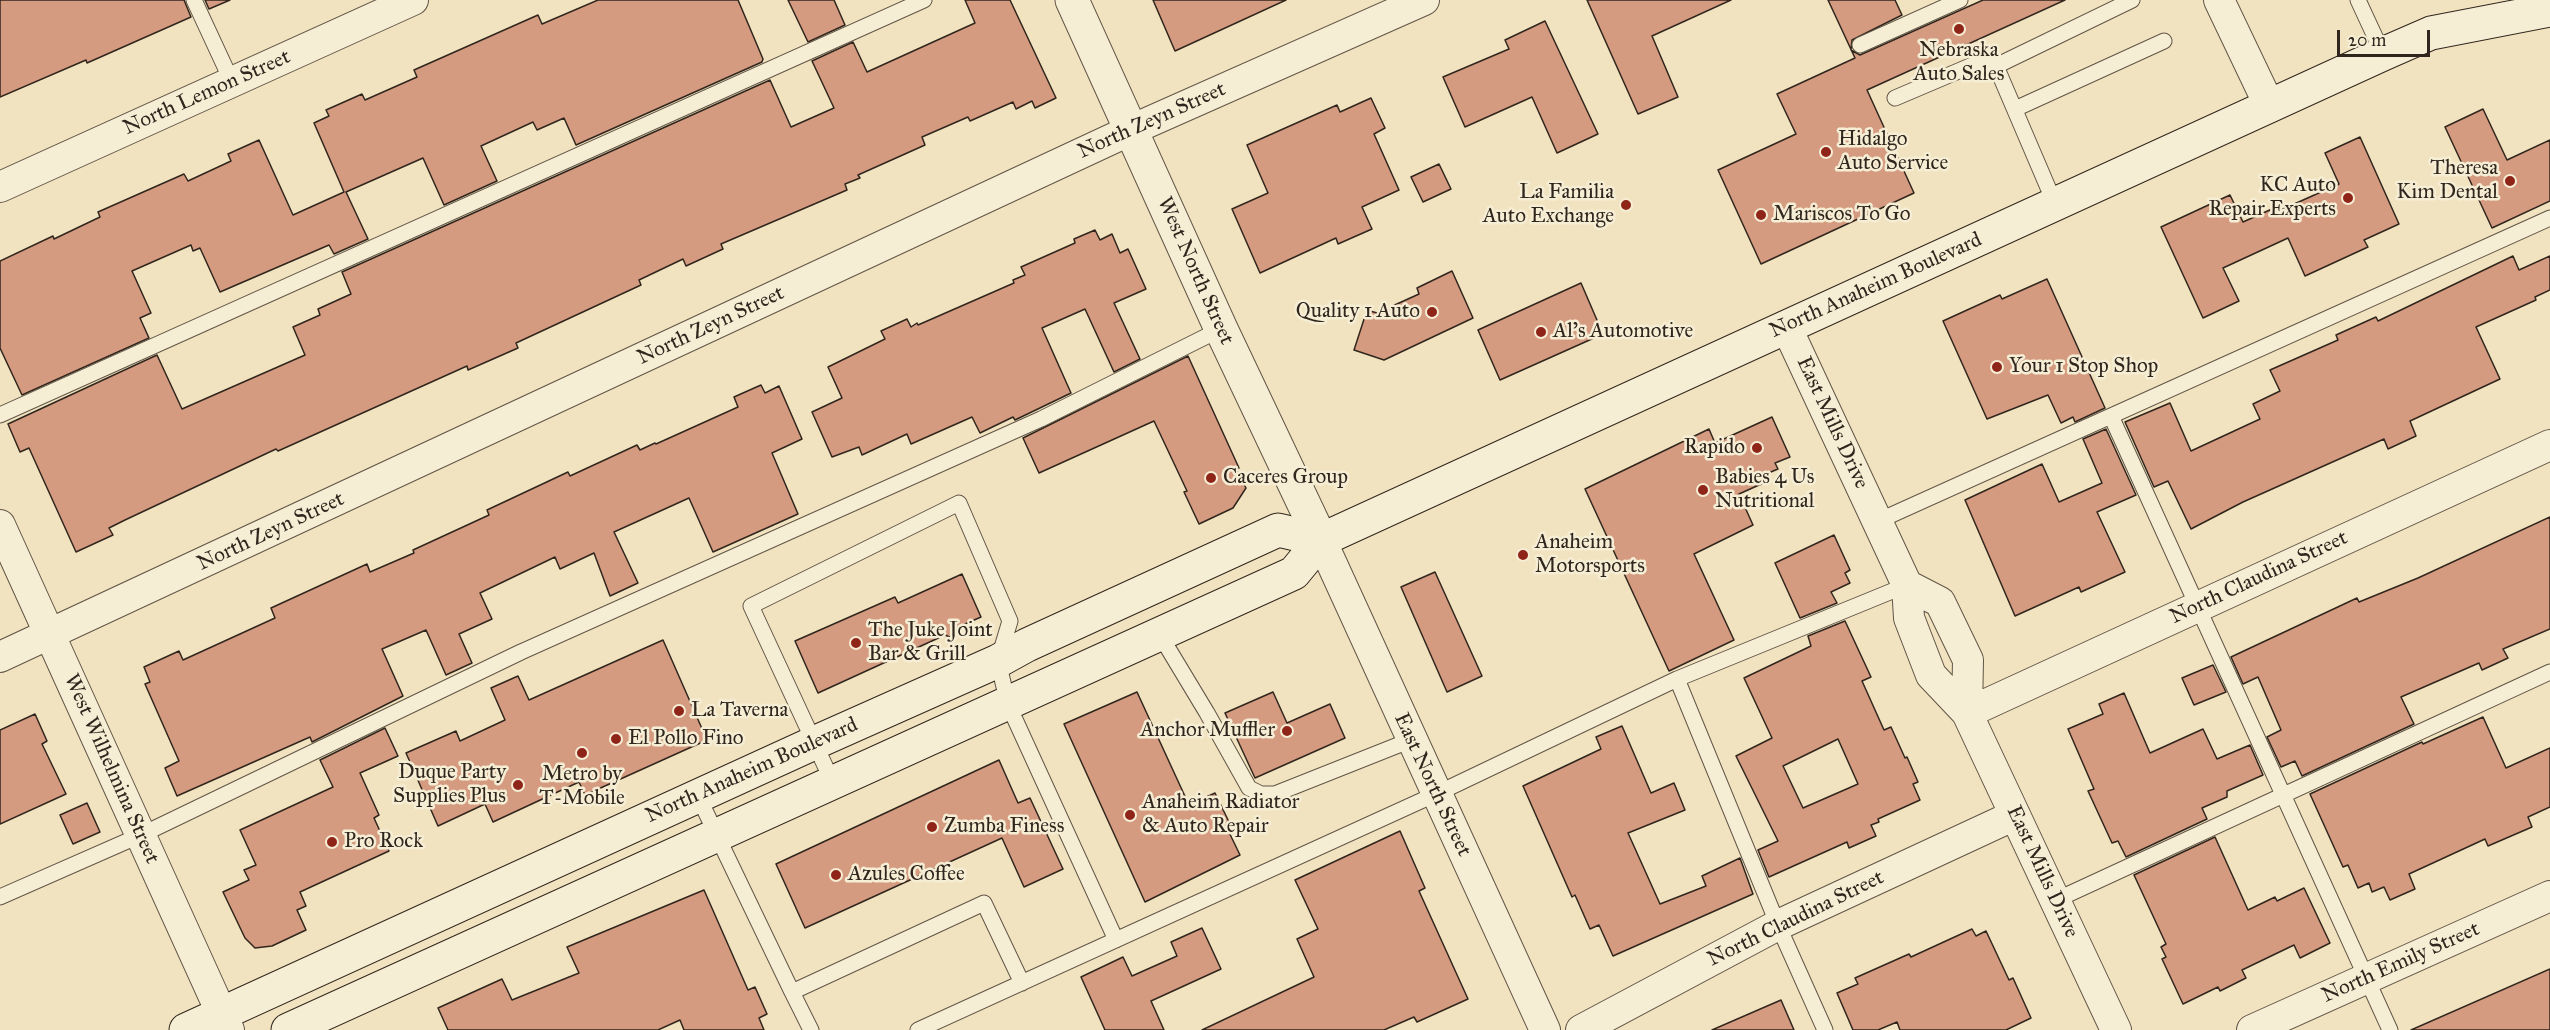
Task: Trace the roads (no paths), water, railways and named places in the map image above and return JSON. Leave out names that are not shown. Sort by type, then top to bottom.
[{"type":"main road","name":"West North Street","points":[[1072,0],[1221,329],[1321,540]]},
{"type":"main road","name":"North Anaheim Boulevard","points":[[2431,33],[2474,0]]},
{"type":"main road","name":"North Anaheim Boulevard","points":[[288,1030],[1294,573],[1321,540],[2383,54],[2431,33],[2550,10]]},
{"type":"main road","name":"North Anaheim Boulevard","points":[[186,1030],[226,1022],[698,796],[998,661],[1027,645],[1278,530],[1321,540]]},
{"type":"street","name":"North Lemon Street","points":[[0,187],[413,0]]},
{"type":"street","name":"North Zeyn Street","points":[[0,657],[1131,130],[1424,0]]},
{"type":"street","points":[[2219,0],[2270,107]]},
{"type":"street","name":"East Mills Drive","points":[[1786,326],[1907,585],[1909,618],[1931,675],[1967,713],[2116,1030]]},
{"type":"street","name":"North Claudina Street","points":[[1967,713],[2550,444]]},
{"type":"street","name":"West Wilhelmina Street","points":[[0,525],[226,1022]]},
{"type":"street","name":"East North Street","points":[[1321,540],[1545,1030]]},
{"type":"street","name":"East Mills Drive","points":[[1907,585],[1941,602],[1968,660],[1967,713]]},
{"type":"street","name":"North Claudina Street","points":[[1581,1030],[1778,925],[2015,815]]},
{"type":"street","name":"North Emily Street","points":[[2252,1030],[2550,896]]},
{"type":"lane","points":[[194,0],[232,82]]},
{"type":"lane","points":[[0,415],[924,0]]},
{"type":"lane","points":[[1860,45],[1960,0]]},
{"type":"lane","points":[[1895,98],[1982,61],[1996,66],[2132,0]]},
{"type":"lane","points":[[2358,0],[2383,54]]},
{"type":"lane","points":[[2015,109],[2164,41]]},
{"type":"lane","points":[[1996,66],[2055,204]]},
{"type":"lane","points":[[1878,521],[2550,218]]},
{"type":"lane","points":[[0,897],[141,835],[521,652],[1041,419],[1221,329]]},
{"type":"lane","points":[[2111,416],[2390,1030]]},
{"type":"lane","points":[[833,783],[751,606],[959,503],[1010,621],[998,661],[1008,704],[1116,940]]},
{"type":"lane","points":[[918,1030],[1436,794],[1677,679],[1907,585]]},
{"type":"lane","points":[[1160,635],[1249,788],[1261,794],[1275,794],[1411,741]]},
{"type":"lane","points":[[2056,900],[2550,672]]},
{"type":"lane","points":[[1677,679],[1778,925],[1826,1030]]},
{"type":"lane","points":[[698,796],[811,1030]]},
{"type":"lane","points":[[792,992],[984,903],[1022,983]]},
{"type":"place","name":"Nebraska Auto Sales","points":[[1959,29]]},
{"type":"place","name":"Hidalgo Auto Service","points":[[1826,152]]},
{"type":"place","name":"Theresa Kim Dental","points":[[2510,181]]},
{"type":"place","name":"KC Auto Repair Experts","points":[[2348,198]]},
{"type":"place","name":"La Familia Auto Exchange","points":[[1626,205]]},
{"type":"place","name":"Mariscos To Go","points":[[1761,215]]},
{"type":"place","name":"Quality 1 Auto","points":[[1432,312]]},
{"type":"place","name":"Al's Automotive","points":[[1541,332]]},
{"type":"place","name":"Your 1 Stop Shop","points":[[1997,367]]},
{"type":"place","name":"Rapido","points":[[1757,448]]},
{"type":"place","name":"Caceres Group","points":[[1211,478]]},
{"type":"place","name":"Babies 4 Us Nutritional","points":[[1703,490]]},
{"type":"place","name":"Anaheim Motorsports","points":[[1523,555]]},
{"type":"place","name":"The Juke Joint Bar & Grill","points":[[856,643]]},
{"type":"place","name":"La Taverna","points":[[679,711]]},
{"type":"place","name":"Anchor Muffler","points":[[1287,731]]},
{"type":"place","name":"El Pollo Fino","points":[[616,739]]},
{"type":"place","name":"Metro by T-Mobile","points":[[582,753]]},
{"type":"place","name":"Duque Party Supplies Plus","points":[[518,785]]},
{"type":"place","name":"Anaheim Radiator & Auto Repair","points":[[1130,815]]},
{"type":"place","name":"Zumba Finess","points":[[932,827]]},
{"type":"place","name":"Pro Rock","points":[[332,842]]},
{"type":"place","name":"Azules Coffee","points":[[836,875]]}]
